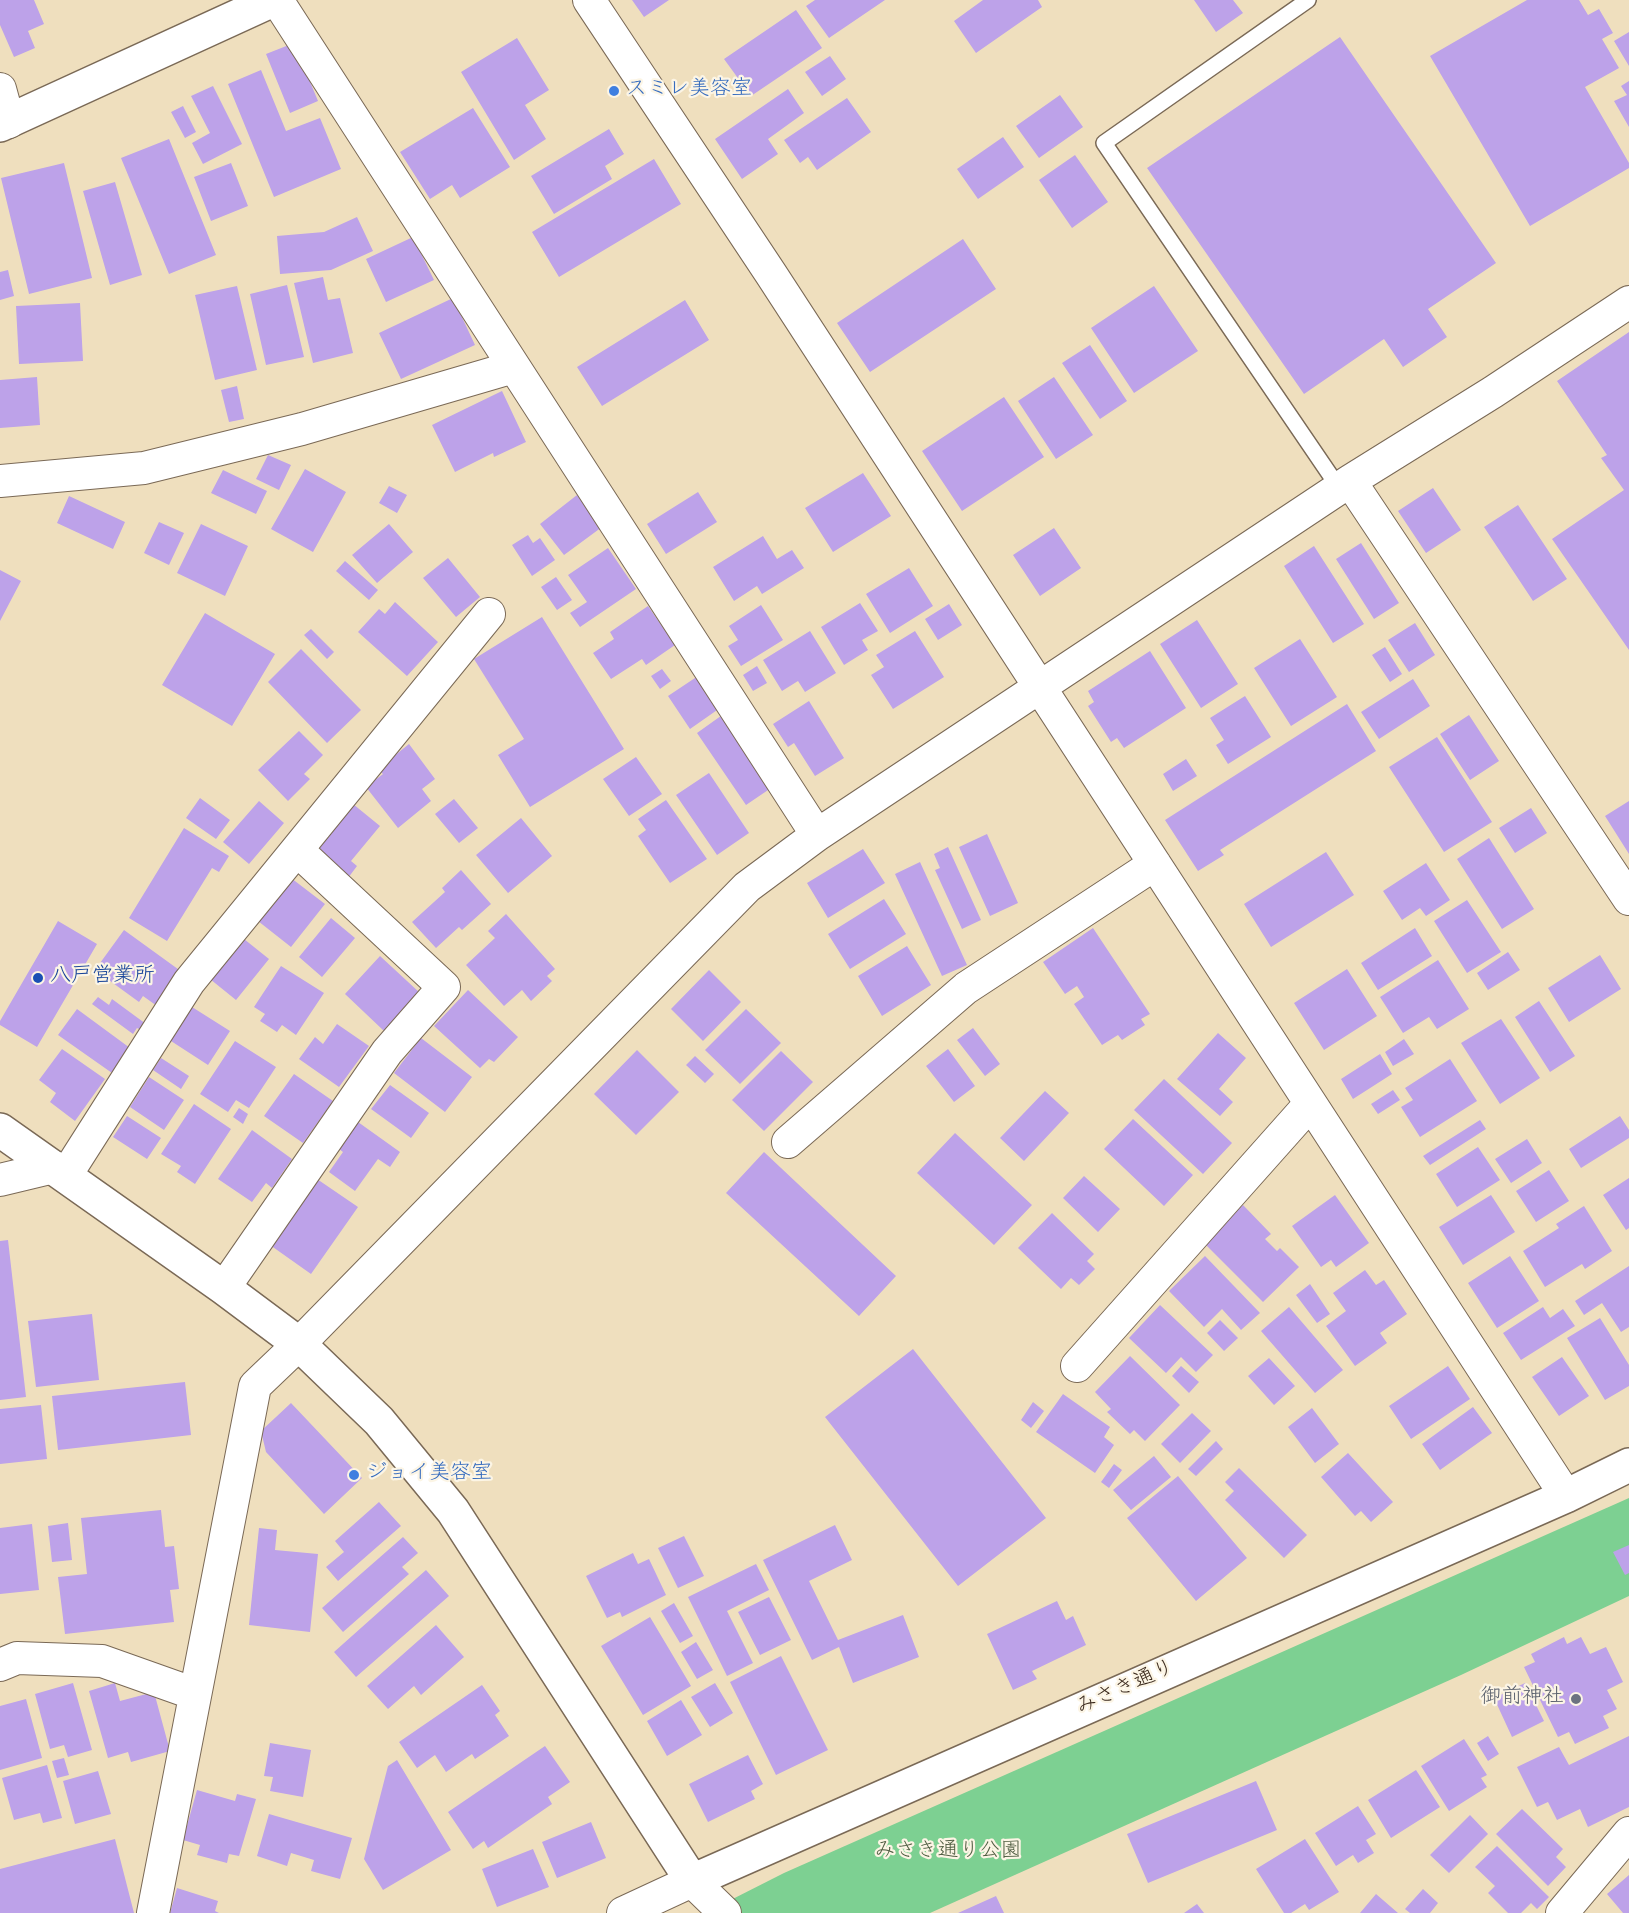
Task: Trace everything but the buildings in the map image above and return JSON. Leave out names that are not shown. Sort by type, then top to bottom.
[{"type":"street","points":[[0,89],[5,124],[275,0],[817,835]]},
{"type":"street","points":[[589,0],[771,274],[1566,1496]]},
{"type":"street","points":[[153,1913],[255,1386],[299,1344],[747,887],[817,835],[1345,484],[1493,392],[1629,302]]},
{"type":"street","points":[[0,481],[144,468],[302,429],[514,368]]},
{"type":"street","points":[[1345,484],[1629,899]]},
{"type":"street","points":[[0,1180],[60,1171],[189,982],[489,614]]},
{"type":"street","points":[[224,1288],[387,1052],[444,987],[297,850]]},
{"type":"street","points":[[788,1142],[966,988],[1155,864]]},
{"type":"street","points":[[1077,1366],[1310,1104]]},
{"type":"street","points":[[0,1130],[224,1288],[299,1344],[379,1421],[453,1511],[692,1881],[725,1913]]},
{"type":"street","name":"みさき通り","points":[[623,1913],[1566,1496],[1629,1466]]},
{"type":"street","points":[[0,1665],[17,1658],[102,1661],[195,1694]]},
{"type":"street","points":[[1562,1913],[1629,1833]]},
{"type":"lane","points":[[1308,0],[1104,143],[1345,484]]},
{"type":"green space","name":"みさき通り公園","points":[[1629,1498],[1629,1596],[1461,1675],[930,1913],[705,1913],[784,1873]]},
{"type":"place","name":"スミレ美容室","points":[[614,91]]},
{"type":"place","name":"八戸営業所","points":[[38,978]]},
{"type":"place","name":"ジョイ美容室","points":[[354,1475]]},
{"type":"place","name":"御前神社","points":[[1576,1699]]}]
